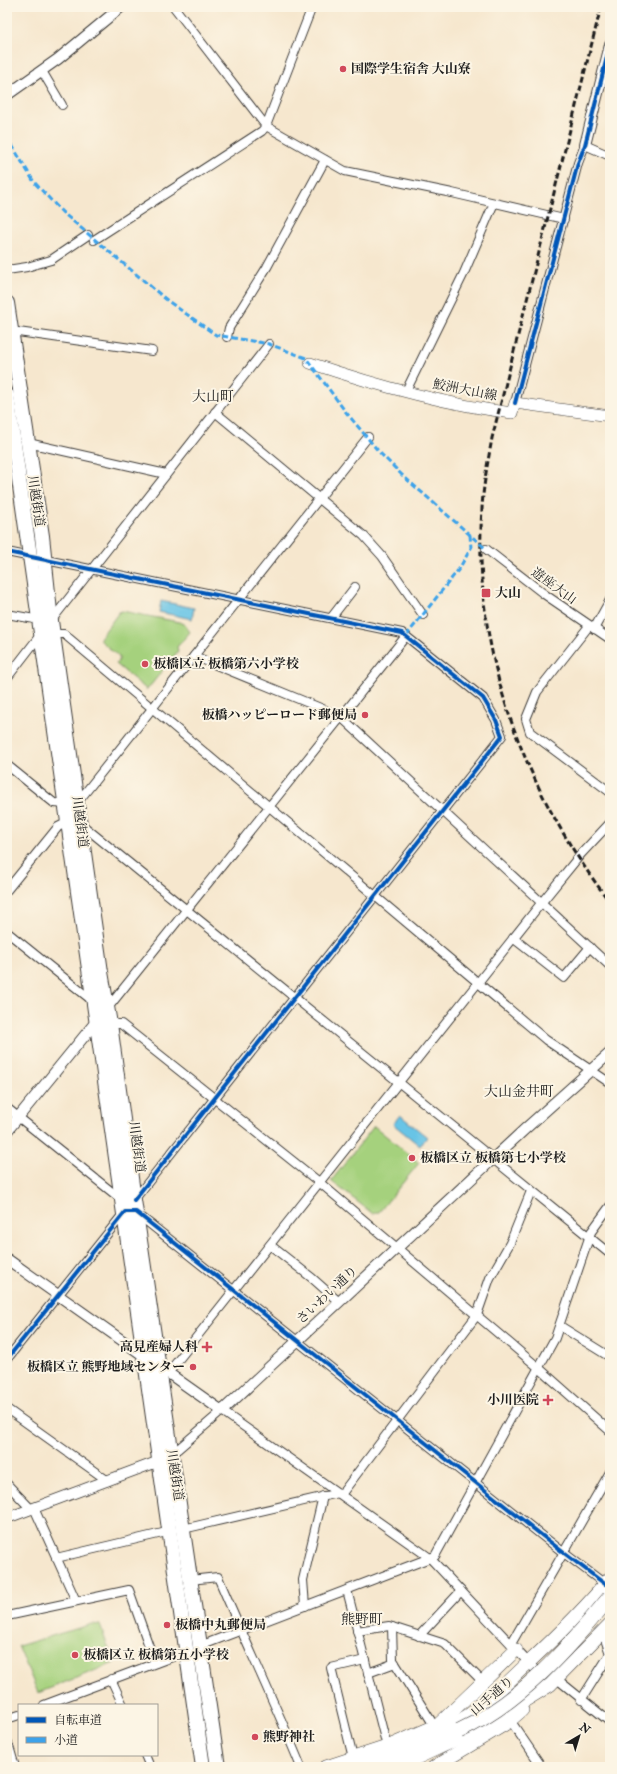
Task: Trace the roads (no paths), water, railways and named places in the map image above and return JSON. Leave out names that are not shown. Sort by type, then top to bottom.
[{"type":"highway","name":"川越街道","points":[[7,303],[45,561],[46,627]]},
{"type":"highway","name":"川越街道","points":[[7,395],[10,440],[30,556],[46,627],[104,1017],[130,1206],[146,1358],[166,1458],[177,1530],[189,1650],[204,1767]]},
{"type":"highway","name":"川越街道","points":[[75,823],[94,1002],[104,1017]]},
{"type":"highway","name":"川越街道","points":[[130,1206],[164,1370],[166,1458]]},
{"type":"highway","name":"川越街道","points":[[177,1530],[190,1580],[189,1650],[218,1767]]},
{"type":"highway","points":[[382,1767],[426,1750],[476,1723],[537,1677],[583,1631],[608,1586]]},
{"type":"highway","points":[[373,1767],[421,1749],[487,1719],[540,1679],[585,1634],[610,1604]]},
{"type":"highway","points":[[355,1763],[409,1750],[460,1732]]},
{"type":"highway","points":[[367,1767],[460,1732]]},
{"type":"main road","name":"鮫洲大山線","points":[[310,363],[406,392],[473,407],[512,413],[515,403],[610,416]]},
{"type":"main road","name":"山手通り","points":[[342,1767],[390,1751],[454,1725],[475,1712],[556,1638],[608,1586]]},
{"type":"main road","name":"山手通り","points":[[397,1767],[479,1729],[553,1682],[607,1628]]},
{"type":"main road","points":[[436,1726],[483,1682],[514,1647]]},
{"type":"main road","points":[[434,1767],[464,1750],[510,1720],[553,1682]]},
{"type":"main road","points":[[326,1767],[355,1763],[387,1747],[436,1726],[496,1694]]},
{"type":"street","points":[[7,95],[42,71],[121,7]]},
{"type":"street","points":[[174,7],[266,126],[345,172],[564,219]]},
{"type":"street","points":[[7,270],[27,267],[51,260],[72,247],[91,238],[262,131],[266,126],[312,7]]},
{"type":"street","points":[[515,403],[578,163],[585,145],[610,45]]},
{"type":"street","points":[[42,71],[62,105]]},
{"type":"street","points":[[585,145],[610,156]]},
{"type":"street","points":[[227,337],[229,328],[267,267],[325,160]]},
{"type":"street","points":[[406,392],[464,273],[494,203]]},
{"type":"street","points":[[11,331],[152,351]]},
{"type":"street","points":[[7,678],[269,344]]},
{"type":"street","points":[[215,412],[364,536],[382,556],[423,615]]},
{"type":"street","points":[[7,765],[54,803],[72,803],[194,656],[318,498],[368,437]]},
{"type":"street","points":[[28,444],[166,474]]},
{"type":"street","name":"遊座大山","points":[[486,549],[544,594],[591,628],[610,639]]},
{"type":"street","points":[[7,552],[30,556],[45,561],[93,568],[402,632],[483,698],[496,720],[502,736],[7,1359]]},
{"type":"street","points":[[330,618],[355,587]]},
{"type":"street","points":[[610,600],[591,628],[537,692],[526,719],[530,732],[610,792]]},
{"type":"street","points":[[7,614],[64,634],[546,1040],[610,1083]]},
{"type":"street","points":[[7,1131],[104,1017],[186,910],[340,716],[406,636]]},
{"type":"street","points":[[194,656],[340,716],[610,966]]},
{"type":"street","points":[[7,890],[58,827],[75,823],[186,910],[492,1160],[610,1254]]},
{"type":"street","points":[[164,1370],[234,1290],[513,938],[581,854],[610,823]]},
{"type":"street","points":[[7,932],[94,1002]]},
{"type":"street","points":[[513,938],[564,978],[590,947]]},
{"type":"street","points":[[104,1017],[121,1024],[213,1099],[319,1182],[539,1368],[610,1431]]},
{"type":"street","name":"さいわい通り","points":[[222,1411],[492,1160],[610,1053]]},
{"type":"street","points":[[7,1108],[396,1420],[608,1586]]},
{"type":"street","points":[[56,1558],[343,1492],[396,1420],[477,1315],[490,1278],[510,1243],[531,1191]]},
{"type":"street","points":[[47,1704],[435,1556],[555,1338],[589,1238],[610,1206]]},
{"type":"street","points":[[270,1245],[312,1278],[339,1302]]},
{"type":"street","points":[[7,1259],[430,1558],[529,1663],[553,1682],[581,1700],[610,1722]]},
{"type":"street","points":[[560,1326],[610,1357]]},
{"type":"street","points":[[7,1409],[108,1481]]},
{"type":"street","points":[[7,1518],[166,1458],[222,1411]]},
{"type":"street","points":[[514,1647],[564,1553],[610,1472]]},
{"type":"street","points":[[7,1484],[32,1508],[76,1601]]},
{"type":"street","points":[[305,1606],[303,1580],[322,1496]]},
{"type":"street","points":[[190,1580],[218,1577],[241,1631],[282,1719],[301,1767]]},
{"type":"street","points":[[7,1616],[129,1590],[156,1663]]},
{"type":"street","points":[[347,1590],[387,1747]]},
{"type":"street","points":[[419,1636],[461,1591]]},
{"type":"street","points":[[357,1631],[392,1627],[445,1644],[483,1682]]},
{"type":"street","points":[[392,1627],[393,1660],[436,1726]]},
{"type":"street","points":[[581,1700],[610,1654],[607,1628]]},
{"type":"street","points":[[355,1763],[331,1668],[365,1660]]},
{"type":"street","points":[[368,1673],[395,1663]]},
{"type":"street","points":[[111,1679],[123,1704]]},
{"type":"street","points":[[7,1720],[18,1715]]},
{"type":"street","points":[[510,1720],[542,1767]]},
{"type":"street","points":[[7,1740],[15,1767]]},
{"type":"street","points":[[145,1756],[150,1767]]},
{"type":"water","points":[[161,601],[194,608],[192,619],[159,612]]},
{"type":"water","points":[[400,1115],[427,1137],[420,1146],[393,1124]]},
{"type":"railway","points":[[601,7],[492,438],[482,509],[481,562],[486,615],[495,667],[510,718],[529,767],[552,814],[579,859],[610,902]]},
{"type":"place","name":"国際学生宿舎 大山寮","points":[[343,69]]},
{"type":"place","name":"大山","points":[[486,593]]},
{"type":"place","name":"板橋区立 板橋第六小学校","points":[[145,664]]},
{"type":"place","name":"板橋ハッピーロード郵便局","points":[[365,715]]},
{"type":"place","name":"板橋区立 板橋第七小学校","points":[[412,1158]]},
{"type":"place","name":"高見産婦人科","points":[[207,1347]]},
{"type":"place","name":"板橋区立 熊野地域センター","points":[[193,1367]]},
{"type":"place","name":"小川医院","points":[[548,1400]]},
{"type":"place","name":"板橋中丸郵便局","points":[[167,1625]]},
{"type":"place","name":"板橋区立 板橋第五小学校","points":[[75,1655]]},
{"type":"place","name":"熊野神社","points":[[255,1737]]},
{"type":"district","name":"大山町","points":[[213,396]]},
{"type":"district","name":"大山金井町","points":[[519,1091]]},
{"type":"district","name":"熊野町","points":[[362,1619]]}]
